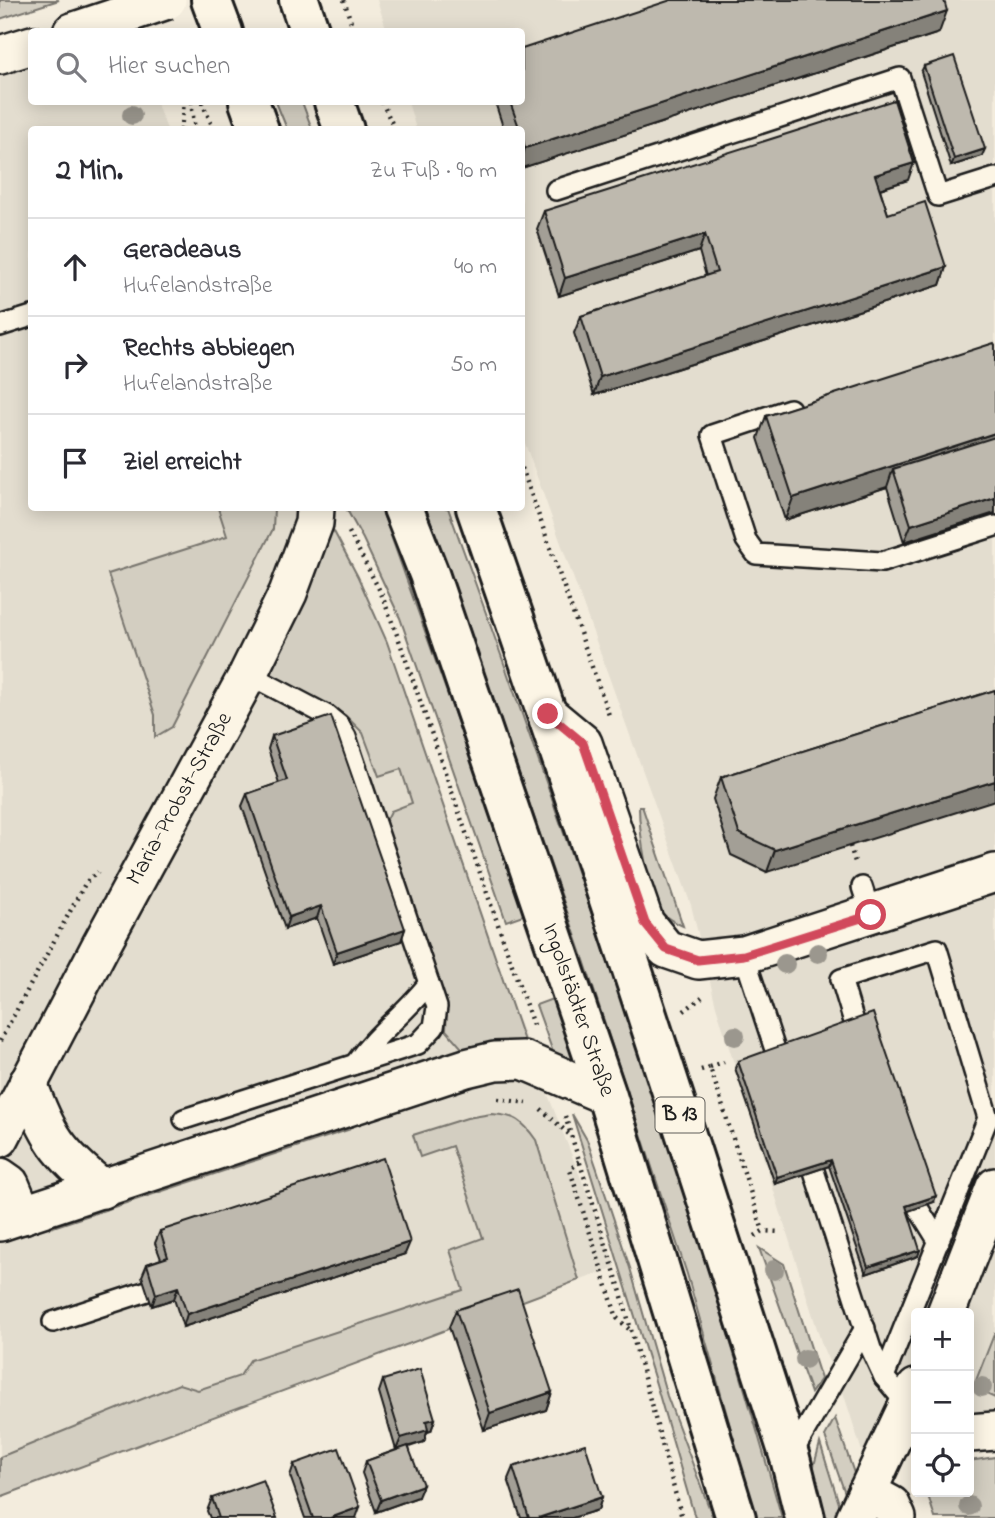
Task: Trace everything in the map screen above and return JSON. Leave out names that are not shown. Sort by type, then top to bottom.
[{"type":"main road","points":[[211,0],[222,28]]},
{"type":"main road","points":[[299,0],[309,28]]},
{"type":"main road","points":[[250,105],[258,126]]},
{"type":"main road","points":[[335,105],[343,126]]},
{"type":"main road","name":"Ingolstädter Straße","points":[[404,511],[434,587],[607,1096],[736,1518]]},
{"type":"main road","name":"B 13","points":[[477,511],[548,714],[790,1458],[805,1518]]},
{"type":"street","points":[[84,28],[167,0]]},
{"type":"street","points":[[0,55],[28,46]]},
{"type":"street","name":"Maria-Probst-Straße","points":[[0,1138],[27,1083],[248,674],[288,593],[314,515]]},
{"type":"street","points":[[548,714],[583,743],[645,923],[666,949],[698,960],[744,955],[867,901],[995,873]]},
{"type":"street","points":[[0,1177],[10,1184],[11,1219],[466,1068],[495,1061],[523,1060],[607,1096]]},
{"type":"street","points":[[27,1083],[41,1119],[58,1149],[103,1189]]},
{"type":"street","points":[[948,1308],[995,1188]]},
{"type":"street","points":[[897,1518],[891,1505],[861,1505],[906,1396]]},
{"type":"street","points":[[974,1433],[995,1431]]},
{"type":"lane","points":[[556,190],[900,78],[938,196],[995,178]]},
{"type":"lane","points":[[0,326],[28,317]]},
{"type":"lane","points":[[808,404],[712,435],[746,540],[756,554],[882,562],[995,526]]},
{"type":"lane","points":[[184,1119],[418,1044],[435,1027],[437,1007],[346,737],[339,725],[328,716],[248,674]]},
{"type":"lane","points":[[855,1025],[841,979],[937,949],[989,1118],[939,1242],[906,1396]]},
{"type":"lane","points":[[744,955],[789,1092]]},
{"type":"lane","points":[[355,1064],[371,1041],[415,1001],[429,983]]},
{"type":"lane","points":[[802,1132],[865,1328],[906,1396]]},
{"type":"lane","points":[[918,1208],[939,1242]]},
{"type":"lane","points":[[53,1322],[147,1291]]},
{"type":"lane","points":[[790,1458],[865,1328]]},
{"type":"path","points":[[344,0],[353,28]]},
{"type":"path","points":[[181,126],[184,105]]},
{"type":"path","points":[[191,105],[194,126]]},
{"type":"path","points":[[203,105],[213,126]]},
{"type":"path","points":[[383,105],[393,126]]},
{"type":"path","points":[[525,476],[613,725]]},
{"type":"path","points":[[498,924],[506,921]]},
{"type":"path","points":[[710,1067],[724,1062]]},
{"type":"path","points":[[715,1081],[763,1231]]},
{"type":"path","points":[[579,1160],[570,1170],[617,1318],[632,1332]]},
{"type":"path","points":[[752,1239],[763,1231],[779,1232]]},
{"type":"shaded area","points":[[0,0],[59,0],[0,19]]},
{"type":"shaded area","points":[[377,0],[995,0],[995,1420],[974,1426],[974,1308],[911,1308],[911,1447],[865,1461],[844,1395],[823,1348],[716,1006],[691,905],[525,443],[525,126],[415,126],[409,105],[525,105],[525,28],[386,28]]},
{"type":"shaded area","points":[[28,64],[28,105],[157,105],[166,126],[28,126],[28,511],[317,511],[616,1267],[0,1497],[0,73]]},
{"type":"shaded area","points":[[277,105],[303,105],[311,126],[286,126]]},
{"type":"shaded area","points":[[219,511],[274,511],[273,529],[172,727],[155,737],[155,715],[108,574],[227,536]]},
{"type":"shaded area","points":[[348,511],[382,511],[526,914],[506,921],[400,618]]},
{"type":"shaded area","points":[[427,511],[449,511],[538,758],[666,1136],[782,1518],[756,1518],[687,1274],[584,960]]},
{"type":"shaded area","points":[[330,524],[358,577],[387,642],[525,1044],[466,1053],[446,1030],[447,1008],[384,825],[391,811],[412,803],[401,769],[379,776],[363,733],[345,715],[267,674]]},
{"type":"shaded area","points":[[639,806],[642,806],[683,926],[663,914],[653,893],[643,846]]},
{"type":"shaded area","points":[[555,998],[580,1068],[554,1055],[536,1005]]},
{"type":"shaded area","points":[[491,1114],[517,1120],[536,1140],[579,1280],[0,1497],[0,1457],[179,1384],[198,1390],[240,1376],[250,1360],[463,1290],[450,1250],[483,1238],[452,1146],[420,1157],[413,1135],[467,1118]]},
{"type":"shaded area","points":[[572,1114],[587,1140],[630,1268],[667,1396],[713,1518],[695,1518]]},
{"type":"shaded area","points":[[339,1124],[348,1130],[50,1228],[52,1219]]},
{"type":"shaded area","points":[[759,1248],[784,1264],[821,1379],[811,1393]]},
{"type":"shaded area","points":[[995,1332],[995,1398],[974,1388]]},
{"type":"shaded area","points":[[835,1418],[857,1482],[847,1499],[825,1436]]},
{"type":"shaded area","points":[[820,1443],[841,1510],[838,1518],[824,1518],[812,1473]]},
{"type":"shaded area","points":[[995,1457],[995,1518],[935,1518],[929,1497],[974,1497],[974,1460]]},
{"type":"building","points":[[671,0],[944,0],[947,11],[525,148],[525,126],[519,126],[511,105],[525,105],[525,48]]},
{"type":"building","points":[[954,56],[985,149],[954,159],[924,66]]},
{"type":"building","points":[[894,100],[914,163],[875,175],[888,214],[925,202],[946,267],[600,377],[581,316],[717,272],[705,234],[565,278],[544,211]]},
{"type":"building","points":[[994,343],[995,433],[793,498],[766,416]]},
{"type":"building","points":[[995,437],[995,498],[911,525],[893,469]]},
{"type":"building","points":[[995,690],[995,781],[775,850],[739,833],[721,777]]},
{"type":"building","points":[[331,716],[405,929],[337,952],[321,906],[289,917],[247,794],[287,780],[272,736]]},
{"type":"building","points":[[873,1013],[936,1196],[906,1206],[920,1250],[868,1267],[831,1160],[777,1177],[738,1061]]},
{"type":"building","points":[[383,1158],[410,1242],[187,1314],[178,1287],[156,1294],[147,1264],[168,1257],[160,1231]]},
{"type":"building","points":[[518,1289],[552,1392],[490,1413],[456,1310]]},
{"type":"building","points":[[420,1369],[435,1419],[426,1421],[428,1430],[401,1438],[383,1380]]},
{"type":"building","points":[[585,1444],[602,1497],[538,1518],[529,1518],[513,1467]]},
{"type":"building","points":[[408,1446],[423,1485],[381,1500],[366,1461]]},
{"type":"building","points":[[339,1448],[360,1507],[330,1518],[313,1518],[294,1464]]},
{"type":"building","points":[[263,1480],[277,1518],[219,1518],[212,1498]]},
{"type":"route","points":[[548,714],[583,743],[645,923],[666,949],[698,960],[744,955],[871,915]]}]
